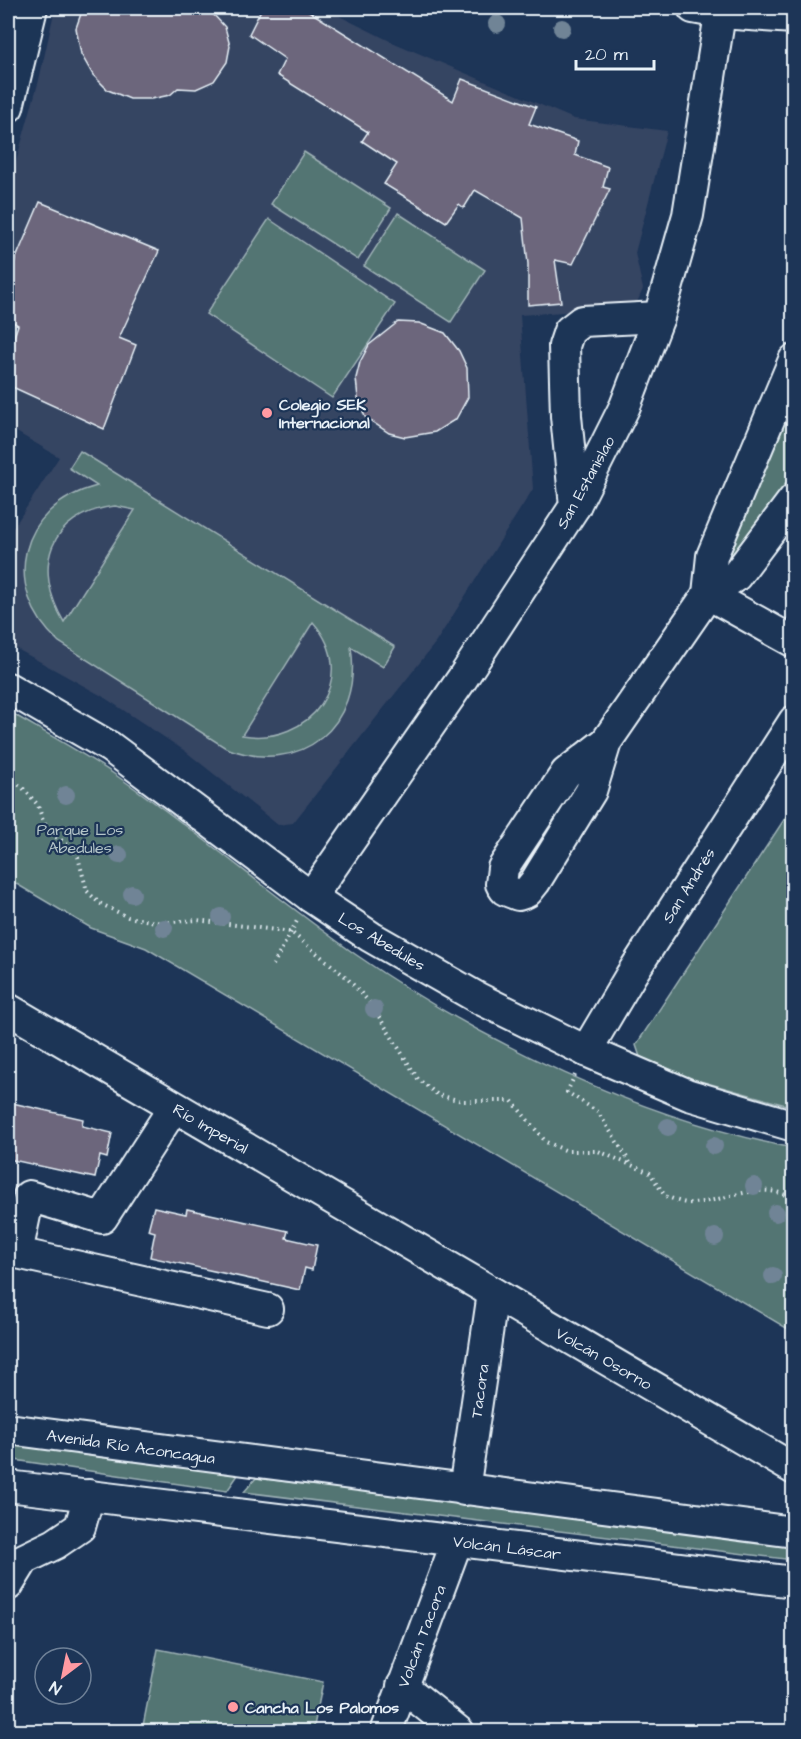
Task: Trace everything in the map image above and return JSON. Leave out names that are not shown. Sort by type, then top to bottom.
[{"type":"street","points":[[712,9],[794,18]]},
{"type":"street","name":"San Estanislao","points":[[311,897],[456,688],[575,506],[625,406],[659,317],[688,215],[712,9]]},
{"type":"street","points":[[8,107],[22,17]]},
{"type":"street","points":[[575,506],[566,416],[564,346],[569,331],[582,321],[659,317]]},
{"type":"street","points":[[708,594],[712,556],[794,360]]},
{"type":"street","points":[[606,742],[566,773],[503,868],[501,884],[505,890],[518,895],[527,892],[536,882],[591,791],[606,742],[708,594],[736,576],[794,499]]},
{"type":"street","points":[[708,594],[794,642]]},
{"type":"street","name":"Los Abedules","points":[[8,688],[110,747],[311,897],[371,937],[469,993],[586,1052],[689,1095],[794,1126]]},
{"type":"street","name":"San Andrés","points":[[586,1052],[643,955],[794,721]]},
{"type":"street","name":"Río Imperial","points":[[8,1009],[415,1247]]},
{"type":"street","points":[[174,1107],[102,1218],[29,1196],[17,1253],[268,1309]]},
{"type":"street","name":"Volcán Osorno","points":[[415,1247],[794,1469]]},
{"type":"street","name":"Tacora","points":[[464,1490],[493,1293]]},
{"type":"street","name":"Avenida Río Aconcagua","points":[[8,1429],[464,1490]]},
{"type":"street","points":[[8,1486],[89,1495],[80,1527],[55,1544],[24,1559],[8,1585]]},
{"type":"street","points":[[464,1490],[794,1532]]},
{"type":"street","name":"Volcán Láscar","points":[[89,1495],[794,1582]]},
{"type":"street","name":"Volcán Tacora","points":[[386,1731],[457,1541]]},
{"type":"street","points":[[402,1686],[459,1731]]},
{"type":"path","points":[[8,779],[21,786],[38,805],[43,821],[52,835],[68,844],[78,857],[87,891],[99,903],[128,917],[161,923],[197,920],[291,932],[346,977],[371,1004],[418,1079],[438,1095],[462,1101],[512,1101],[546,1142],[567,1151],[598,1151],[650,1173],[665,1196],[690,1204],[752,1191],[785,1194],[794,1200]]},
{"type":"path","points":[[273,965],[311,897]]},
{"type":"path","points":[[586,1052],[567,1092],[598,1112],[631,1165]]},
{"type":"shaded area","name":"Colegio SEK Internacional","points":[[55,8],[323,8],[392,42],[574,119],[667,131],[635,253],[643,289],[635,307],[520,315],[533,489],[436,642],[293,823],[278,825],[185,751],[102,696],[8,644],[8,536],[59,457],[8,427],[8,190],[39,80]]},
{"type":"green space","points":[[304,152],[391,208],[358,260],[271,204]]},
{"type":"green space","points":[[398,213],[485,270],[451,322],[364,266]]},
{"type":"green space","points":[[269,219],[395,304],[332,398],[206,314]]},
{"type":"green space","points":[[793,402],[793,474],[727,562]]},
{"type":"green space","points":[[80,451],[395,647],[383,667],[351,647],[352,675],[347,700],[336,721],[321,738],[302,750],[279,756],[253,755],[226,748],[59,642],[40,621],[29,598],[24,574],[26,551],[35,530],[49,511],[70,496],[97,486],[69,468]],"holes":[[[115,506],[135,510],[64,622],[54,602],[49,582],[48,564],[52,547],[61,532],[74,520],[92,511]],[[313,622],[327,643],[332,665],[330,686],[321,704],[307,719],[289,730],[267,736],[242,735]]]},
{"type":"green space","name":"Parque Los Abedules","points":[[8,711],[77,750],[117,776],[355,954],[456,1018],[509,1047],[621,1097],[678,1118],[736,1135],[793,1148],[793,1332],[146,948],[91,928],[8,879]]},
{"type":"green space","points":[[793,806],[793,1107],[689,1078],[640,1057],[636,1045]]},
{"type":"green space","points":[[8,1443],[238,1475],[227,1491],[8,1459]]},
{"type":"green space","points":[[256,1478],[793,1543],[793,1560],[244,1492]]},
{"type":"green space","name":"Cancha Los Palomos","points":[[158,1649],[323,1682],[313,1731],[142,1731]]},
{"type":"building","points":[[83,8],[200,8],[214,15],[225,27],[230,46],[227,62],[214,81],[196,89],[178,88],[170,95],[151,99],[130,99],[108,90],[93,75],[81,54],[76,28]]},
{"type":"building","points":[[262,8],[304,8],[453,101],[462,79],[536,107],[529,124],[578,141],[575,155],[608,167],[603,187],[610,189],[573,264],[555,260],[561,302],[528,305],[528,264],[523,218],[475,190],[464,208],[459,204],[446,222],[384,184],[397,164],[362,141],[368,132],[277,75],[285,59],[249,34]]},
{"type":"building","points":[[40,202],[159,251],[119,338],[136,345],[104,429],[8,385],[8,354],[18,325],[8,319],[8,277]]},
{"type":"building","points":[[398,322],[419,323],[445,333],[459,351],[467,368],[468,397],[456,419],[435,432],[405,437],[389,433],[365,417],[358,398],[356,378],[360,362],[369,345]]},
{"type":"building","points":[[8,1102],[83,1119],[82,1126],[112,1133],[107,1158],[100,1156],[95,1178],[8,1159]]},
{"type":"building","points":[[154,1207],[186,1214],[187,1209],[288,1231],[286,1238],[317,1245],[312,1270],[305,1268],[300,1290],[150,1257],[155,1232],[148,1230]]},
{"type":"place","name":"Colegio SEK Internacional","points":[[267,413]]},
{"type":"place","name":"Cancha Los Palomos","points":[[233,1707]]}]
